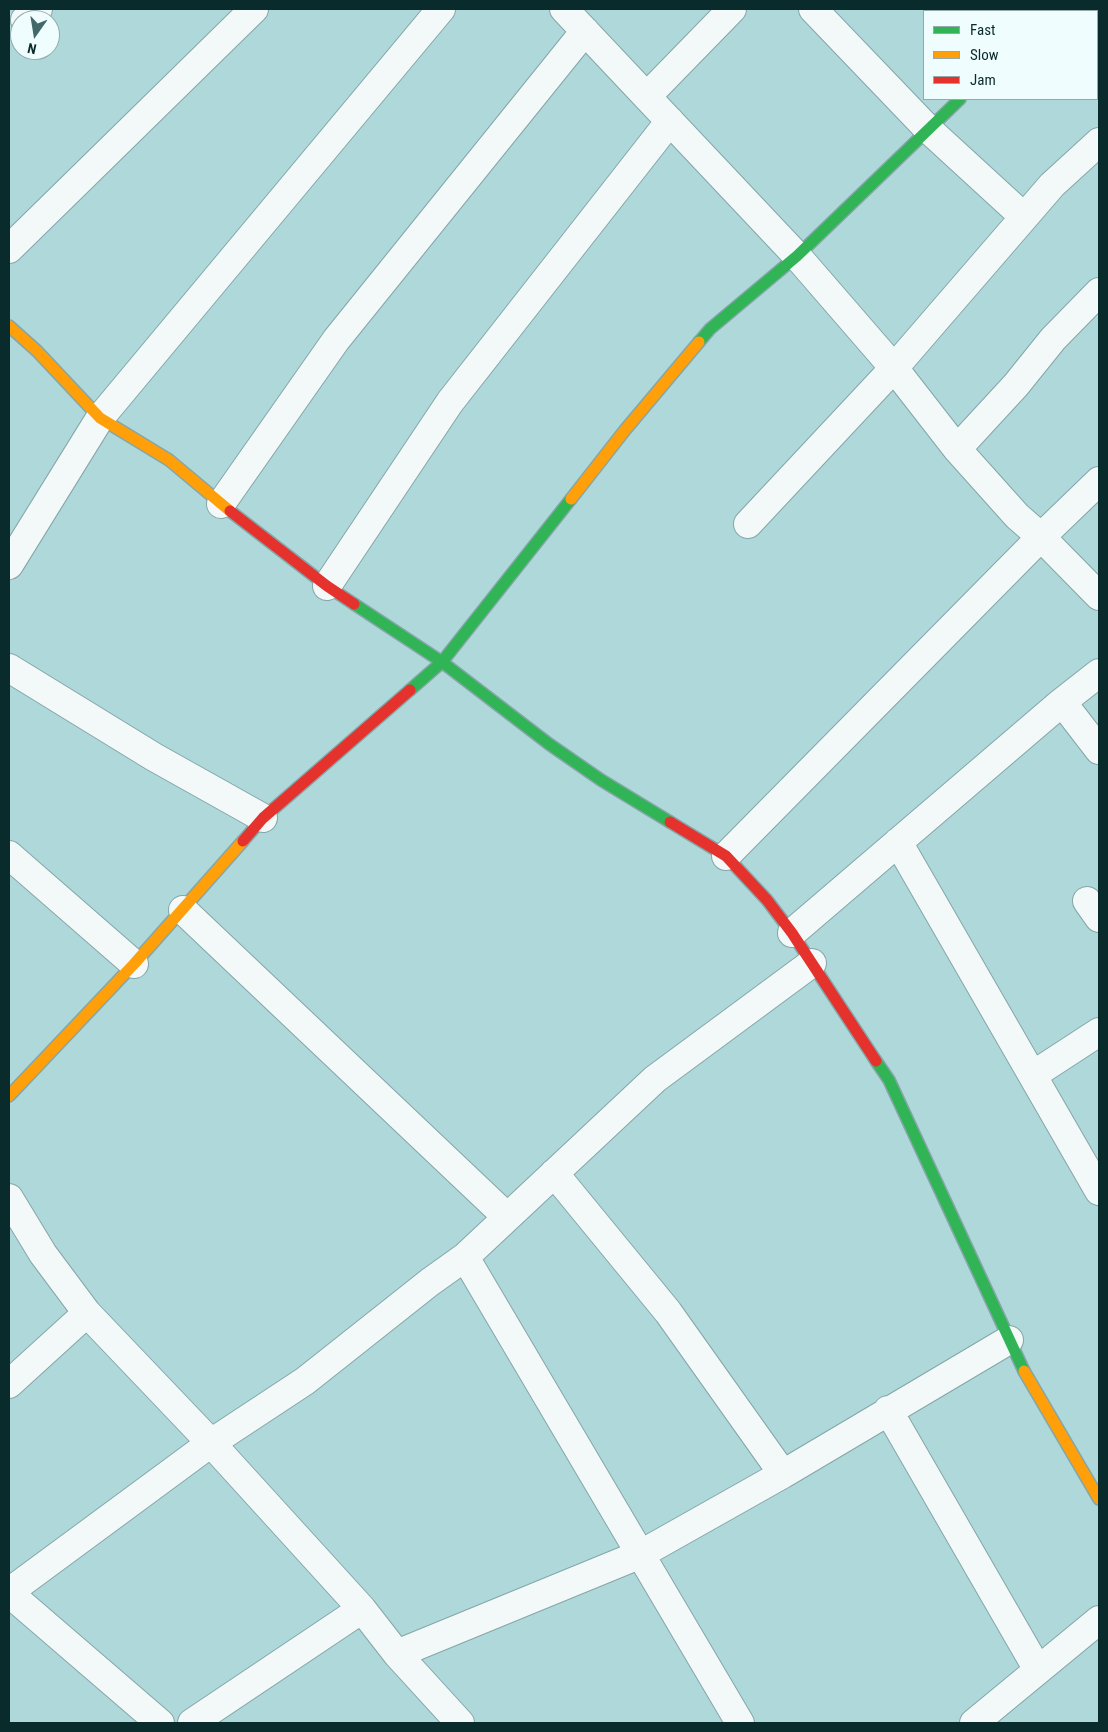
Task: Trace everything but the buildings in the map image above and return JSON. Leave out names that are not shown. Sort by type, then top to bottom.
[{"type":"street","points":[[9,249],[254,9]]},
{"type":"street","points":[[9,565],[100,418],[441,9]]},
{"type":"street","points":[[564,9],[797,256],[894,368],[957,449],[1017,516],[1041,537],[1099,596]]},
{"type":"street","points":[[648,98],[685,56],[732,9]]},
{"type":"street","points":[[813,9],[928,129],[1024,217]]},
{"type":"street","points":[[221,504],[336,340],[585,31]]},
{"type":"street","points":[[9,1096],[134,964],[263,818],[442,662],[625,430],[710,329],[797,256],[959,100]]},
{"type":"street","points":[[327,586],[450,402],[670,121]]},
{"type":"street","points":[[748,524],[894,368],[1052,185],[1099,142]]},
{"type":"street","points":[[957,449],[1016,385],[1053,339],[1099,292]]},
{"type":"street","points":[[9,326],[37,351],[100,418],[169,460],[221,504],[327,586],[442,662],[549,744],[593,775],[726,856],[767,900],[792,933],[889,1080],[1028,1379],[1099,1499]]},
{"type":"street","points":[[726,856],[1041,537],[1099,481]]},
{"type":"street","points":[[9,668],[154,758],[263,818]]},
{"type":"street","points":[[792,933],[1062,702],[1099,673]]},
{"type":"street","points":[[1062,702],[1099,750]]},
{"type":"street","points":[[898,842],[1099,1191]]},
{"type":"street","points":[[9,855],[134,964]]},
{"type":"street","points":[[183,910],[506,1217]]},
{"type":"street","points":[[160,1723],[9,1592],[211,1443],[305,1381],[430,1282],[465,1257],[655,1079],[812,963]]},
{"type":"street","points":[[1033,1075],[1099,1032]]},
{"type":"street","points":[[554,1173],[668,1312],[783,1474]]},
{"type":"street","points":[[9,1198],[43,1254],[88,1312],[211,1443],[362,1609],[397,1654],[460,1723]]},
{"type":"street","points":[[465,1257],[740,1723]]},
{"type":"street","points":[[9,1384],[88,1312]]},
{"type":"street","points":[[397,1654],[641,1554],[783,1474],[888,1410],[1010,1340]]},
{"type":"street","points":[[888,1410],[1038,1670]]},
{"type":"street","points":[[192,1723],[362,1609]]},
{"type":"street","points":[[974,1723],[1099,1620]]},
{"type":"traffic: fast","points":[[699,342],[710,329],[797,256],[959,100]]},
{"type":"traffic: fast","points":[[410,690],[442,662],[571,499]]},
{"type":"traffic: fast","points":[[354,604],[442,662],[549,744],[601,780],[670,822]]},
{"type":"traffic: fast","points":[[876,1061],[889,1080],[1024,1371]]},
{"type":"traffic: slow","points":[[9,326],[37,351],[100,418],[169,460],[230,511]]},
{"type":"traffic: slow","points":[[571,499],[625,430],[699,342]]},
{"type":"traffic: slow","points":[[9,1096],[134,964],[243,841]]},
{"type":"traffic: slow","points":[[1024,1371],[1099,1499]]},
{"type":"traffic: jam","points":[[230,511],[327,586],[354,604]]},
{"type":"traffic: jam","points":[[243,841],[263,818],[410,690]]},
{"type":"traffic: jam","points":[[670,822],[726,856],[767,900],[792,933],[876,1061]]}]
